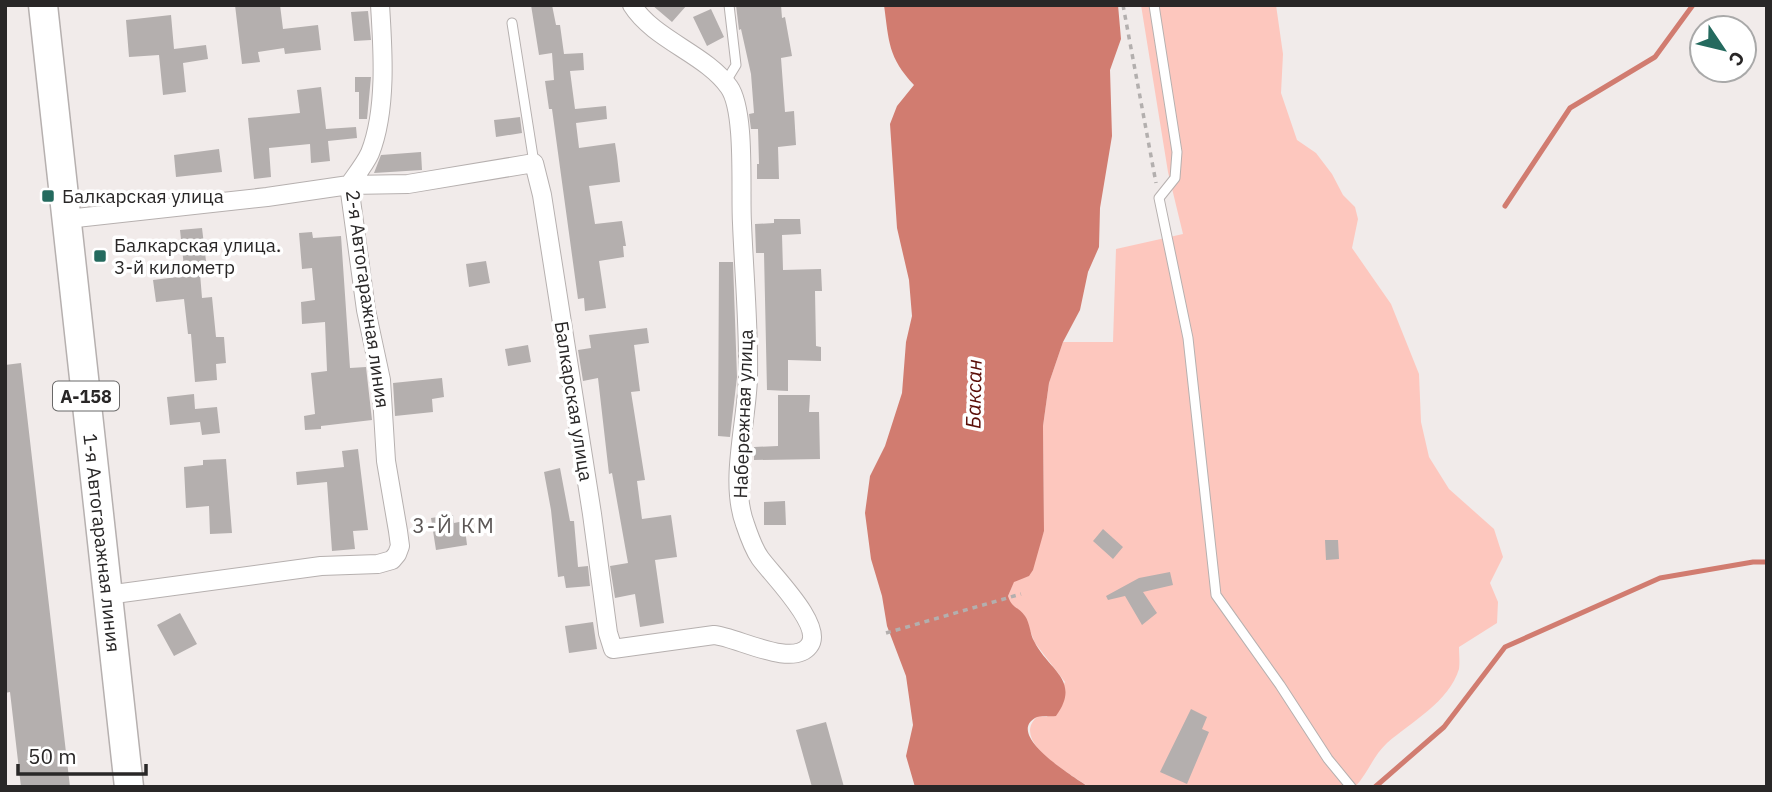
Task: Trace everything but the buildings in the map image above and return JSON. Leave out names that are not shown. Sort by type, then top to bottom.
[{"type":"main road","name":"1-я Автогаражная линия","points":[[43,5],[129,787]]},
{"type":"street","name":"2-я Автогаражная линия","points":[[107,595],[321,566],[378,565],[392,560],[397,554],[400,546],[386,461],[382,380],[366,310],[349,185],[369,156],[375,136],[382,56],[380,5]]},
{"type":"street","name":"Набережная улица","points":[[613,649],[714,635],[728,636],[765,651],[793,654],[809,646],[812,639],[809,622],[752,545],[741,510],[740,472],[748,375],[741,145],[730,88],[700,61],[647,22],[632,5]]},
{"type":"street","points":[[67,219],[267,198],[349,185],[408,184],[534,163]]},
{"type":"street","name":"Балкарская улица","points":[[534,163],[542,195],[608,633],[613,649]]},
{"type":"lane","points":[[725,83],[736,65],[729,5]]},
{"type":"lane","points":[[1153,5],[1177,152],[1175,178],[1159,198],[1188,338],[1216,595],[1350,787]]},
{"type":"lane","points":[[512,23],[534,163]]},
{"type":"path","points":[[1124,5],[1159,198]]},
{"type":"path","points":[[886,633],[1021,594]]},
{"type":"shaded area","points":[[1141,5],[1276,5],[1283,54],[1281,93],[1297,140],[1316,153],[1332,174],[1343,195],[1355,207],[1358,219],[1352,248],[1391,304],[1419,374],[1421,422],[1429,457],[1449,489],[1494,529],[1503,557],[1490,583],[1498,602],[1497,623],[1459,647],[1459,669],[1447,692],[1382,748],[1355,787],[1089,787],[1045,756],[1031,736],[1031,726],[1038,716],[1047,717],[1065,682],[1035,643],[1024,615],[1010,605],[1008,596],[1014,581],[1028,576],[1044,531],[1043,426],[1049,383],[1063,342],[1113,342],[1116,249],[1183,234],[1168,172]]},
{"type":"water","name":"Баксан","points":[[884,5],[1118,5],[1121,39],[1110,70],[1112,136],[1100,208],[1099,247],[1088,272],[1080,310],[1063,342],[1049,383],[1043,426],[1044,531],[1033,570],[1029,576],[1014,582],[1008,596],[1011,603],[1025,616],[1034,641],[1060,676],[1066,693],[1056,716],[1035,718],[1028,726],[1029,735],[1046,756],[1089,787],[915,787],[906,756],[913,725],[906,676],[887,626],[882,596],[871,559],[865,513],[870,476],[885,446],[902,393],[906,342],[912,316],[909,280],[897,228],[890,124],[897,106],[914,85],[894,57]]},
{"type":"waterway","points":[[1505,206],[1570,108],[1655,57],[1693,5]]},
{"type":"waterway","points":[[1375,787],[1444,727],[1505,647],[1660,578],[1767,562]]},
{"type":"place","name":"Балкарская улица","points":[[48,196]]},
{"type":"place","name":"Балкарская улица. 3-й километр","points":[[100,256]]},
{"type":"district","name":"3-Й КМ","points":[[454,525]]}]
